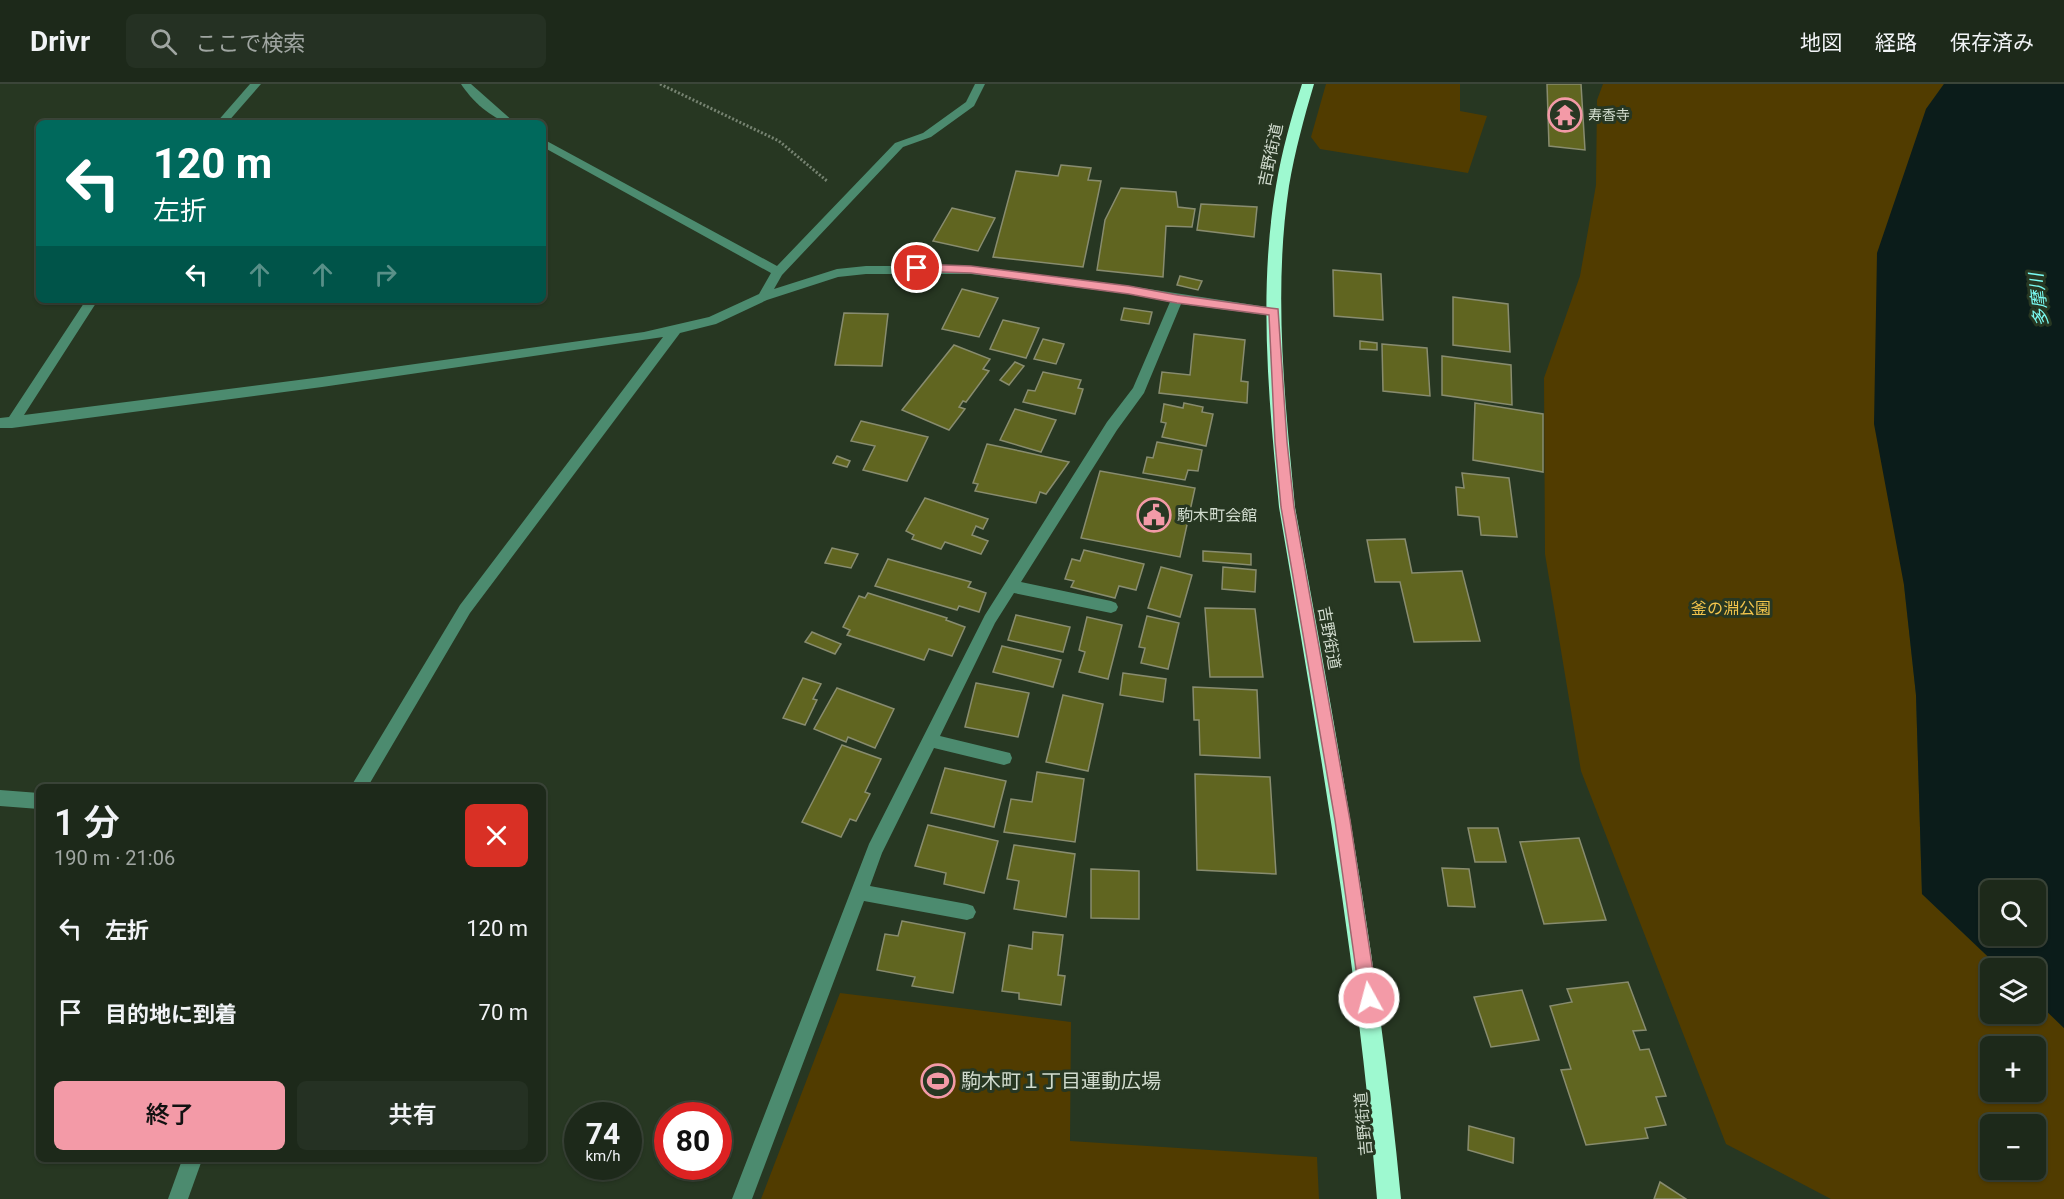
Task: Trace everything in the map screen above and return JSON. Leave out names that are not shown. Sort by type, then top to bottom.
[{"type":"highway","name":"吉野街道","points":[[1308,84],[1288,157],[1281,199],[1274,312],[1281,442],[1287,507],[1358,915],[1383,1119],[1389,1199]]},
{"type":"street","points":[[224,120],[256,84]]},
{"type":"street","points":[[466,84],[472,92],[506,120]]},
{"type":"street","points":[[763,297],[777,272],[899,144],[927,135],[970,104],[980,84]]},
{"type":"street","points":[[546,144],[777,272]]},
{"type":"street","points":[[6,423],[587,346],[676,330],[712,321],[763,297],[837,273],[917,268],[971,270],[1129,290],[1274,312]]},
{"type":"street","points":[[742,1199],[818,1004],[874,850],[990,620],[1112,426],[1139,390],[1177,299]]},
{"type":"street","points":[[6,423],[90,303]]},
{"type":"street","points":[[360,784],[465,609],[676,330]]},
{"type":"street","points":[[1010,586],[1111,607]]},
{"type":"street","points":[[929,740],[1004,758]]},
{"type":"street","points":[[0,798],[36,801]]},
{"type":"street","points":[[858,892],[967,912]]},
{"type":"street","points":[[177,1199],[191,1162]]},
{"type":"path","points":[[660,84],[779,141],[848,198]]},
{"type":"green space","points":[[1326,84],[1460,84],[1460,111],[1487,116],[1468,173],[1320,149],[1311,137]]},
{"type":"green space","name":"釜の淵公園","points":[[1603,84],[1944,84],[1926,109],[1904,585],[1916,695],[1922,894],[1989,958],[1980,958],[1980,1024],[2046,1024],[2046,1011],[2064,1028],[2064,1199],[1831,1199],[1726,1144],[1581,771],[1545,554],[1544,378],[1580,276],[1596,185],[1597,100]]},
{"type":"green space","name":"駒木町１丁目運動広場","points":[[840,993],[1071,1022],[1070,1141],[1317,1157],[1319,1199],[761,1199]]},
{"type":"water","name":"多摩川","points":[[1944,84],[2064,84],[2064,1028],[2046,1011],[2046,958],[1989,958],[1922,894],[1916,695],[1904,585],[1874,424],[1877,253],[1926,109]]},
{"type":"building","name":"寿香寺","points":[[1547,84],[1581,84],[1585,150],[1549,146]]},
{"type":"building","points":[[1061,165],[1091,168],[1088,180],[1101,181],[1083,267],[993,257],[1016,171],[1058,176]]},
{"type":"building","points":[[1121,188],[1176,192],[1178,207],[1195,209],[1192,227],[1166,226],[1163,277],[1097,270],[1105,220]]},
{"type":"building","points":[[1201,204],[1257,207],[1254,237],[1197,230]]},
{"type":"building","points":[[952,208],[995,218],[978,251],[933,241]]},
{"type":"building","points":[[1333,270],[1381,274],[1383,320],[1334,316]]},
{"type":"building","points":[[1180,276],[1202,281],[1198,290],[1177,285]]},
{"type":"building","points":[[962,289],[998,298],[979,337],[942,329]]},
{"type":"building","points":[[1453,297],[1508,304],[1510,352],[1453,345]]},
{"type":"building","points":[[1124,308],[1152,312],[1149,324],[1121,320]]},
{"type":"building","points":[[844,313],[888,314],[882,366],[835,365]]},
{"type":"building","points":[[1003,320],[1039,328],[1026,358],[990,349]]},
{"type":"building","points":[[1194,334],[1245,340],[1241,381],[1248,382],[1247,403],[1159,393],[1162,372],[1190,375]]},
{"type":"building","points":[[1043,339],[1064,344],[1056,364],[1034,359]]},
{"type":"building","points":[[1360,341],[1377,343],[1377,350],[1360,349]]},
{"type":"building","points":[[1382,344],[1427,348],[1430,396],[1383,391]]},
{"type":"building","points":[[954,345],[990,359],[983,369],[989,371],[966,402],[963,401],[959,407],[965,409],[949,430],[902,410]]},
{"type":"building","points":[[1442,356],[1511,365],[1512,405],[1442,395]]},
{"type":"building","points":[[1015,362],[1024,366],[1009,385],[1000,380]]},
{"type":"building","points":[[1043,372],[1081,380],[1078,388],[1083,389],[1075,414],[1023,402],[1028,390],[1035,391]]},
{"type":"building","points":[[1184,403],[1203,407],[1202,412],[1213,414],[1206,446],[1162,437],[1166,423],[1161,422],[1164,404],[1183,408]]},
{"type":"building","points":[[1475,403],[1543,414],[1543,472],[1473,460]]},
{"type":"building","points":[[1015,409],[1056,420],[1041,452],[1000,440]]},
{"type":"building","points":[[861,421],[928,437],[907,481],[863,470],[875,446],[851,441]]},
{"type":"building","points":[[1157,442],[1202,450],[1198,471],[1188,470],[1185,480],[1143,473],[1147,457],[1153,458]]},
{"type":"building","points":[[987,444],[1069,462],[1046,494],[1040,492],[1036,503],[975,491],[978,484],[973,483]]},
{"type":"building","points":[[837,456],[850,461],[847,467],[833,463]]},
{"type":"building","points":[[1100,471],[1195,488],[1180,557],[1081,538]]},
{"type":"building","points":[[1462,473],[1509,478],[1517,537],[1481,535],[1479,517],[1458,515],[1456,487],[1464,488]]},
{"type":"building","points":[[925,498],[988,519],[983,529],[976,526],[972,535],[988,541],[981,554],[945,542],[941,549],[912,539],[914,535],[906,531]]},
{"type":"building","points":[[1405,539],[1412,573],[1462,571],[1480,641],[1414,642],[1400,582],[1375,582],[1367,540]]},
{"type":"building","points":[[832,548],[858,554],[851,568],[825,563]]},
{"type":"building","points":[[1084,550],[1144,564],[1136,590],[1119,586],[1115,598],[1071,587],[1074,581],[1065,579],[1072,559],[1080,561]]},
{"type":"building","points":[[1203,551],[1251,554],[1251,565],[1203,561]]},
{"type":"building","points":[[888,559],[971,582],[968,587],[986,593],[979,612],[959,606],[957,610],[875,586]]},
{"type":"building","points":[[1161,567],[1192,575],[1180,617],[1148,608]]},
{"type":"building","points":[[1223,567],[1256,570],[1255,592],[1222,589]]},
{"type":"building","points":[[868,593],[947,618],[946,620],[965,627],[952,656],[929,649],[924,660],[847,635],[850,630],[843,627],[859,596],[865,598]]},
{"type":"building","points":[[1205,608],[1255,609],[1263,677],[1210,677]]},
{"type":"building","points":[[1016,615],[1070,627],[1063,652],[1008,640]]},
{"type":"building","points":[[1147,616],[1179,623],[1168,669],[1141,663],[1145,648],[1139,647]]},
{"type":"building","points":[[1087,617],[1122,625],[1108,679],[1079,672],[1085,652],[1079,650]]},
{"type":"building","points":[[812,632],[841,644],[835,654],[805,642]]},
{"type":"building","points":[[1002,646],[1061,660],[1053,687],[993,672]]},
{"type":"building","points":[[1123,673],[1166,679],[1163,702],[1120,695]]},
{"type":"building","points":[[803,678],[821,684],[813,699],[817,700],[805,725],[783,718]]},
{"type":"building","points":[[976,683],[1029,693],[1018,737],[965,727]]},
{"type":"building","points":[[1193,687],[1257,690],[1260,758],[1200,755],[1199,720],[1194,720]]},
{"type":"building","points":[[837,688],[894,709],[875,748],[848,737],[846,742],[814,729]]},
{"type":"building","points":[[1063,695],[1103,704],[1088,771],[1046,762]]},
{"type":"building","points":[[842,745],[881,759],[865,792],[870,794],[856,821],[850,819],[841,837],[802,822]]},
{"type":"building","points":[[945,768],[1006,781],[994,827],[931,813]]},
{"type":"building","points":[[1037,772],[1084,779],[1075,842],[1004,832],[1011,799],[1032,802]]},
{"type":"building","points":[[1195,774],[1270,777],[1276,874],[1197,870]]},
{"type":"building","points":[[928,825],[998,841],[984,893],[944,884],[946,873],[915,866]]},
{"type":"building","points":[[1468,828],[1498,828],[1506,862],[1475,862]]},
{"type":"building","points":[[1579,838],[1606,920],[1544,924],[1520,842]]},
{"type":"building","points":[[1014,845],[1075,854],[1066,917],[1014,909],[1019,881],[1007,879]]},
{"type":"building","points":[[1442,868],[1469,869],[1475,907],[1448,906]]},
{"type":"building","points":[[1091,869],[1139,871],[1139,919],[1091,918]]},
{"type":"building","points":[[902,921],[965,933],[953,993],[912,986],[915,977],[877,970],[885,934],[898,936]]},
{"type":"building","points":[[1033,932],[1063,935],[1058,975],[1065,976],[1061,1005],[1019,999],[1019,993],[1002,991],[1009,945],[1032,949]]},
{"type":"building","points":[[1628,982],[1646,1030],[1633,1031],[1640,1050],[1649,1049],[1666,1096],[1656,1097],[1666,1125],[1645,1128],[1648,1138],[1586,1145],[1561,1070],[1571,1069],[1550,1006],[1572,1002],[1567,989]]},
{"type":"building","points":[[1522,990],[1539,1040],[1491,1047],[1474,997]]},
{"type":"building","points":[[1469,1126],[1514,1138],[1513,1163],[1468,1150]]},
{"type":"building","points":[[1660,1182],[1686,1199],[1654,1199]]},
{"type":"place","name":"寿香寺","points":[[1565,115]]},
{"type":"place","name":"駒木町会館","points":[[1154,515]]},
{"type":"place","name":"駒木町１丁目運動広場","points":[[938,1081]]},
{"type":"route","points":[[917,268],[971,270],[1129,290],[1274,312],[1278,401],[1287,507],[1343,820],[1369,998]]}]
